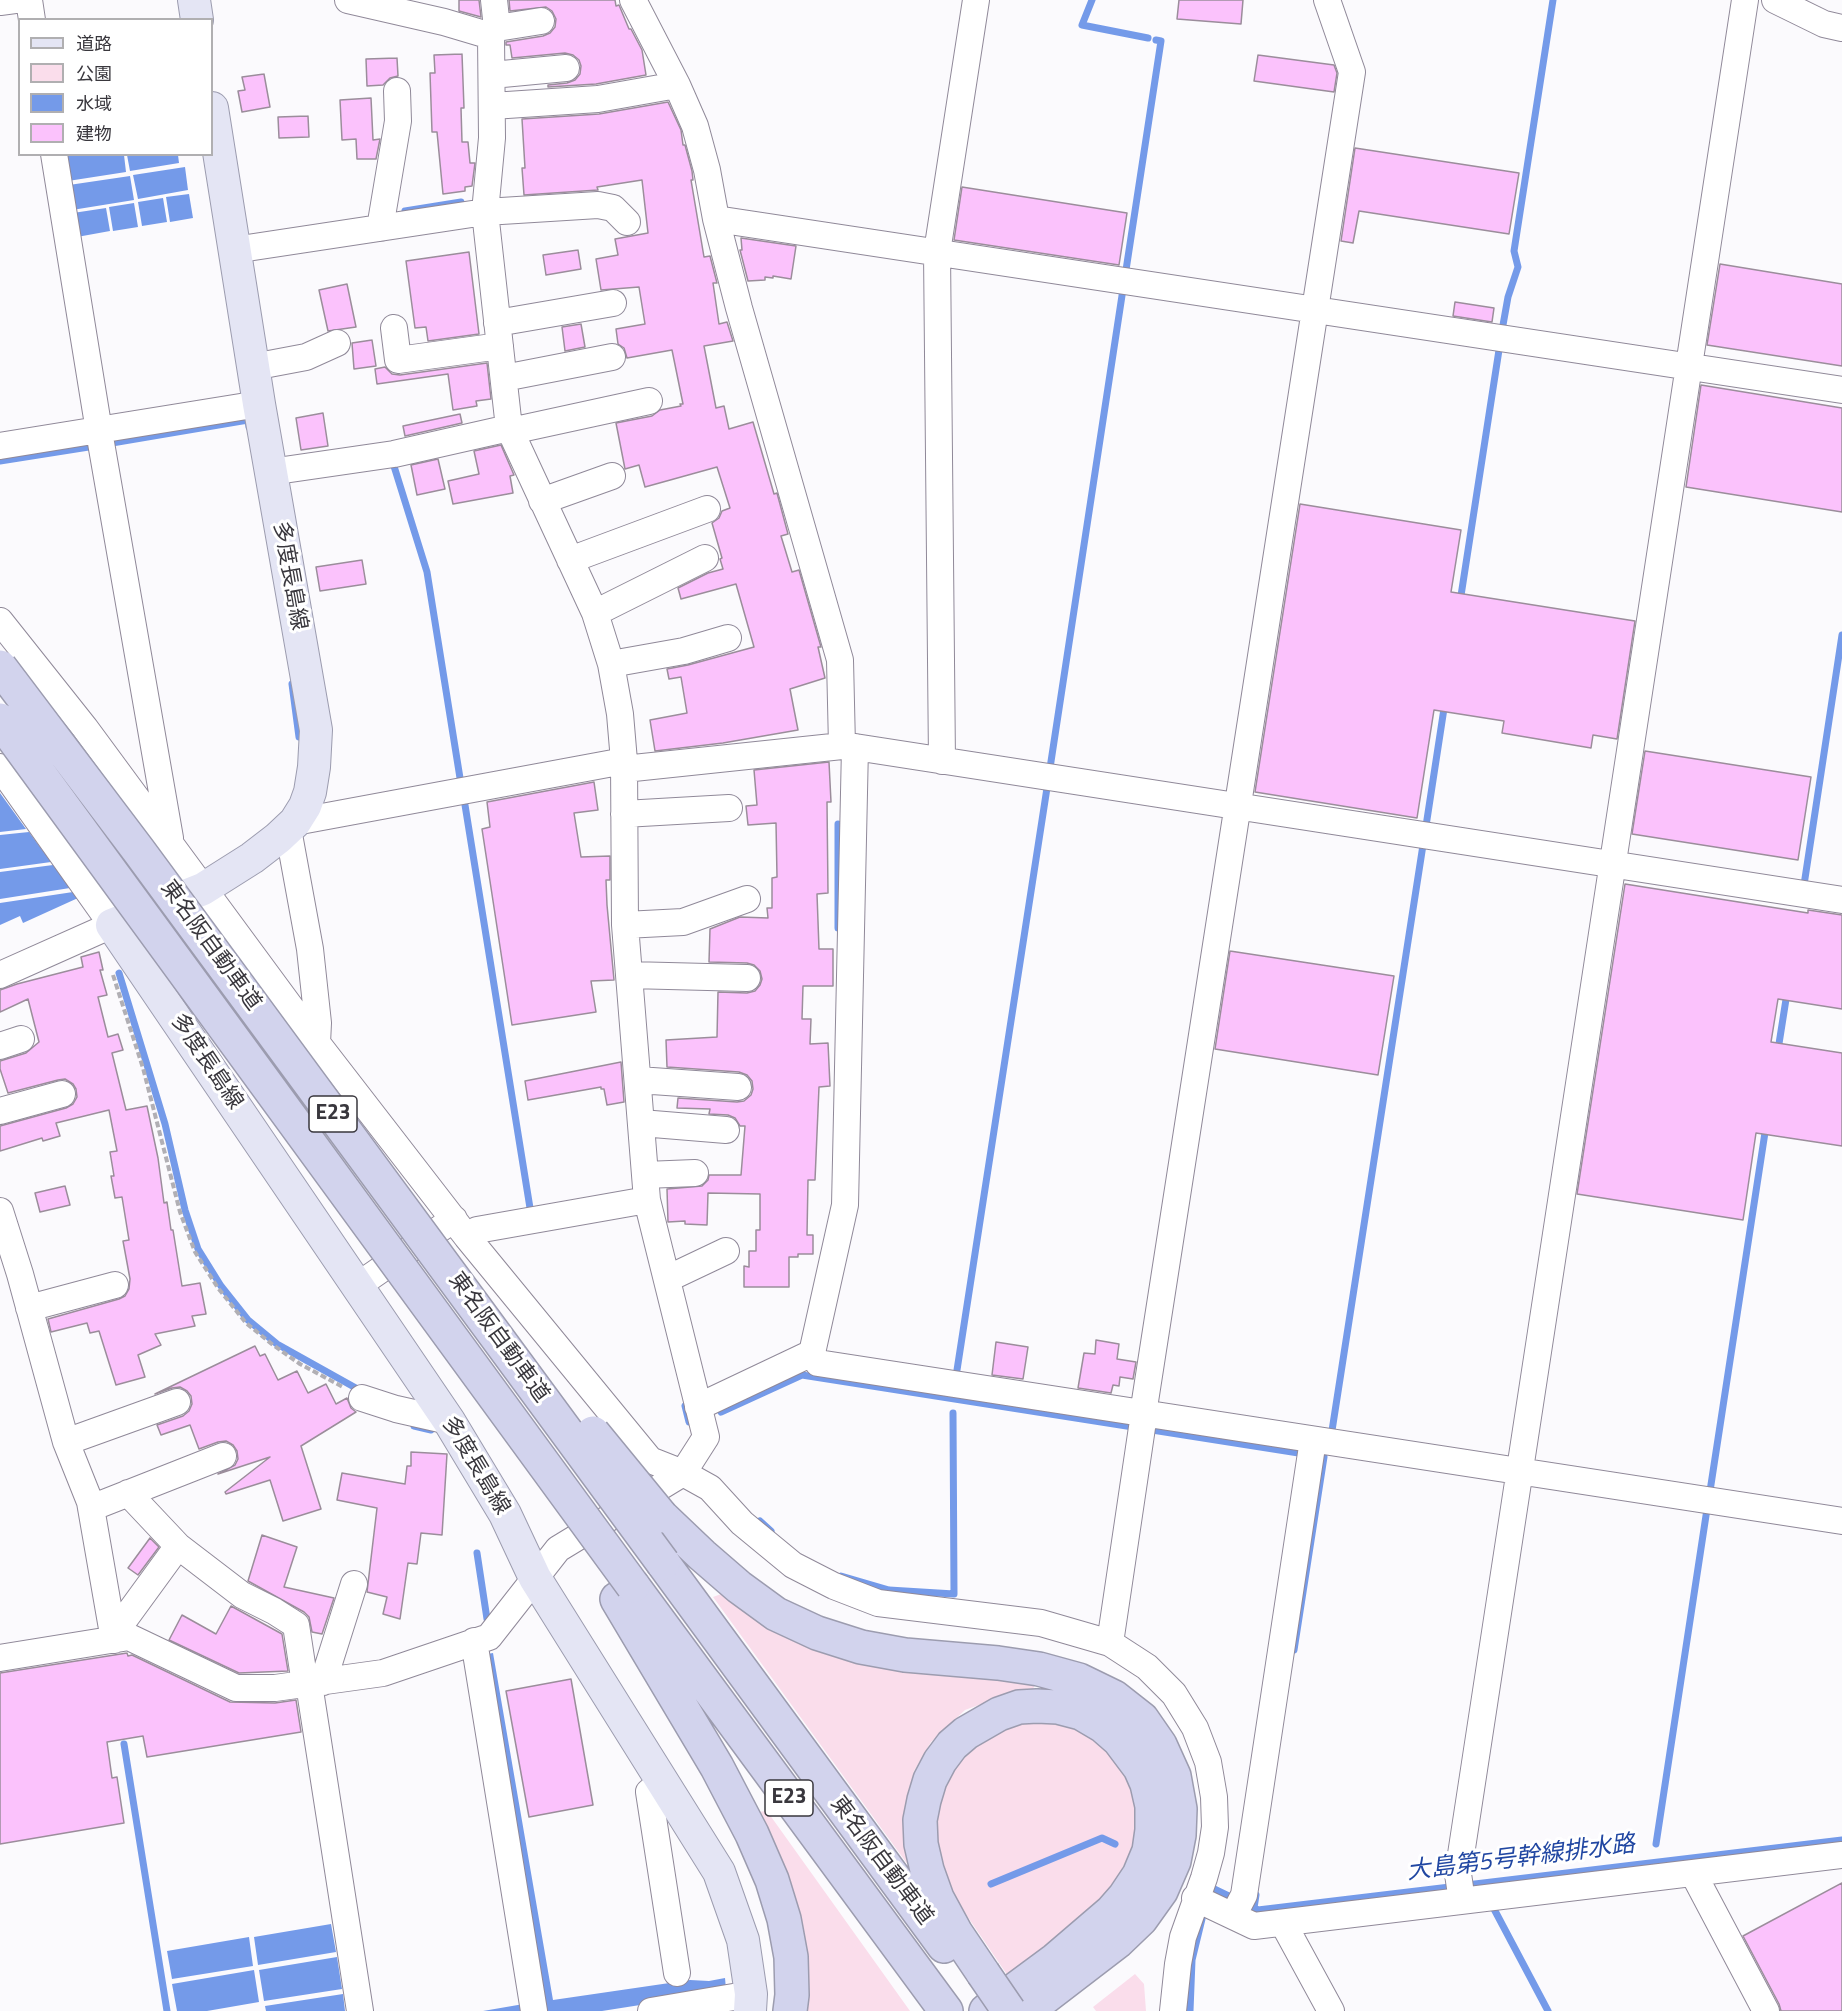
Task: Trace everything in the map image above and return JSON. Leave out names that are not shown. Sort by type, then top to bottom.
[{"type":"highway","name":"東名阪自動車道","points":[[0,667],[132,842],[980,1990],[992,2011]]},
{"type":"highway","name":"東名阪自動車道","points":[[0,720],[328,1167],[370,1244],[571,1525],[625,1592],[945,2010]]},
{"type":"highway","points":[[357,1147],[661,1516],[739,1587],[776,1614],[817,1633],[861,1647],[905,1655],[1040,1669],[1080,1680],[1114,1697],[1142,1719],[1160,1745],[1174,1776],[1180,1809],[1179,1835],[1174,1861],[1161,1891],[1141,1919],[1110,1948],[1027,2011]]},
{"type":"highway","points":[[625,1592],[756,1843],[772,1880],[784,1919],[791,1957],[790,2011]]},
{"type":"highway","points":[[980,1990],[1055,1960],[1111,1912],[1125,1896],[1149,1851],[1152,1806],[1147,1784],[1140,1768],[1119,1740],[1103,1726],[1081,1713],[1058,1707],[1037,1706],[1019,1707],[999,1714],[966,1733],[952,1745],[930,1780],[924,1800],[920,1820],[921,1844],[937,1898],[956,1933],[980,1990],[1009,2011]]},
{"type":"main road","points":[[194,0],[197,18]]},
{"type":"main road","name":"多度長島線","points":[[213,114],[270,472],[316,730],[314,767],[310,792],[291,826],[252,858],[203,889],[112,925],[449,1421],[505,1514],[535,1578],[719,1872],[743,1940],[751,2003]]},
{"type":"street","points":[[0,2],[15,0]]},
{"type":"street","points":[[29,0],[32,18]]},
{"type":"street","points":[[348,0],[446,11],[494,32],[541,21]]},
{"type":"street","points":[[0,1658],[129,1637],[236,1688],[275,1688],[383,1673],[489,1636],[558,1549],[683,1473],[706,1437],[646,1187],[626,925],[624,765],[620,714],[611,664],[595,613],[510,430],[485,212],[492,138],[494,0]]},
{"type":"street","points":[[633,0],[677,85],[695,126],[739,308],[840,660],[848,746],[844,1205],[812,1353],[818,1363],[1311,1450],[1520,1471],[1842,1521]]},
{"type":"street","points":[[942,761],[937,252],[976,0]]},
{"type":"street","points":[[1110,1643],[1237,806],[1352,72],[1327,0]]},
{"type":"street","points":[[1460,1890],[1520,1471],[1745,0]]},
{"type":"street","points":[[1775,0],[1824,24],[1842,28]]},
{"type":"street","points":[[492,75],[566,68]]},
{"type":"street","points":[[492,106],[598,99],[677,85]]},
{"type":"street","points":[[380,228],[398,121],[398,90]]},
{"type":"street","points":[[54,156],[170,842]]},
{"type":"street","points":[[234,250],[485,212],[598,205],[613,208],[627,222]]},
{"type":"street","points":[[716,219],[1842,390]]},
{"type":"street","points":[[394,328],[398,360],[613,303]]},
{"type":"street","points":[[253,367],[306,357],[337,342]]},
{"type":"street","points":[[504,378],[612,357]]},
{"type":"street","points":[[270,472],[394,454],[592,415],[649,401]]},
{"type":"street","points":[[0,446],[101,440],[259,404]]},
{"type":"street","points":[[542,501],[612,476]]},
{"type":"street","points":[[570,560],[707,509]]},
{"type":"street","points":[[595,613],[705,558]]},
{"type":"street","points":[[0,621],[85,728],[317,1043],[461,1228],[650,1460],[683,1473],[710,1488],[742,1523],[793,1565],[834,1586],[878,1603],[1041,1623],[1110,1643],[1147,1667],[1174,1694],[1195,1728],[1208,1762],[1214,1797],[1215,1827],[1204,1878],[1195,1898],[1181,1946],[1173,2011]]},
{"type":"street","points":[[611,664],[684,651],[728,638]]},
{"type":"street","points":[[317,1043],[318,1023],[310,949],[291,826],[624,765],[848,746],[1842,900]]},
{"type":"street","points":[[0,767],[112,925],[0,975]]},
{"type":"street","points":[[624,814],[729,808]]},
{"type":"street","points":[[626,925],[683,922],[747,899]]},
{"type":"street","points":[[629,975],[747,978]]},
{"type":"street","points":[[638,1080],[738,1087]]},
{"type":"street","points":[[0,1111],[62,1094]]},
{"type":"street","points":[[641,1123],[726,1130]]},
{"type":"street","points":[[357,1286],[461,1228],[477,1230],[695,1173]]},
{"type":"street","points":[[0,1211],[10,1276],[29,1308],[66,1442],[91,1508],[114,1640]]},
{"type":"street","points":[[667,1279],[726,1251]]},
{"type":"street","points":[[29,1308],[115,1285]]},
{"type":"street","points":[[698,1407],[812,1353]]},
{"type":"street","points":[[362,1398],[396,1409],[449,1421]]},
{"type":"street","points":[[66,1442],[177,1402]]},
{"type":"street","points":[[1237,1908],[1311,1450]]},
{"type":"street","points":[[91,1508],[223,1456]]},
{"type":"street","points":[[128,1493],[178,1546],[243,1595],[297,1625],[312,1683],[360,2011]]},
{"type":"street","points":[[114,1640],[124,1620],[178,1546]]},
{"type":"street","points":[[312,1683],[354,1584]]},
{"type":"street","points":[[474,1641],[533,2005]]},
{"type":"street","points":[[663,1781],[649,1792],[676,1973]]},
{"type":"street","points":[[1195,1898],[1237,1908],[1254,1926],[1283,1923],[1460,1890],[1693,1873],[1842,1855]]},
{"type":"street","points":[[1693,1873],[1766,2011]]},
{"type":"street","points":[[1283,1923],[1331,2011]]},
{"type":"street","points":[[651,2011],[751,2003]]},
{"type":"path","points":[[112,974],[143,1068],[180,1212],[195,1252],[218,1288],[246,1323],[300,1364],[362,1398]]},
{"type":"green space","points":[[724,1593],[1036,1680],[1032,1693],[998,1698],[965,1710],[931,1742],[914,1771],[907,1807],[911,1869],[713,1597]]},
{"type":"green space","points":[[1020,1720],[1076,1723],[1123,1764],[1136,1800],[1137,1838],[1113,1887],[1084,1921],[1008,1976],[963,1910],[942,1869],[935,1841],[937,1797],[968,1744]]},
{"type":"green space","points":[[767,1811],[910,2011],[802,2011],[757,1812]]},
{"type":"green space","points":[[1135,1974],[1144,1984],[1146,2011],[1096,2011],[1093,2007]]},
{"type":"water","points":[[64,156],[124,156],[126,172],[68,181]]},
{"type":"water","points":[[127,156],[178,156],[179,163],[130,171]]},
{"type":"water","points":[[185,167],[188,190],[138,199],[133,175]]},
{"type":"water","points":[[130,176],[134,200],[72,210],[69,185]]},
{"type":"water","points":[[189,194],[193,218],[170,222],[166,197]]},
{"type":"water","points":[[163,198],[167,222],[142,226],[138,202]]},
{"type":"water","points":[[134,203],[138,227],[113,231],[109,207]]},
{"type":"water","points":[[106,208],[110,231],[77,237],[73,213]]},
{"type":"water","points":[[0,793],[26,829],[0,832]]},
{"type":"water","points":[[29,832],[51,862],[0,869],[0,835]]},
{"type":"water","points":[[53,865],[70,888],[0,899],[0,872]]},
{"type":"water","points":[[73,892],[78,898],[23,923],[20,916],[0,925],[0,903]]},
{"type":"water","points":[[493,1653],[553,2000],[690,1980],[709,1981],[725,1978],[726,1989],[602,2011],[483,2011],[541,2001],[482,1655]]},
{"type":"water","points":[[331,1924],[336,1952],[258,1965],[254,1937]]},
{"type":"water","points":[[249,1937],[253,1966],[172,1979],[167,1951]]},
{"type":"water","points":[[337,1957],[342,1989],[264,2001],[259,1970]]},
{"type":"water","points":[[254,1970],[259,2002],[207,2011],[177,2011],[172,1984]]},
{"type":"water","points":[[343,1994],[345,2011],[266,2011],[265,2006]]},
{"type":"building","points":[[459,0],[479,0],[481,17],[459,11]]},
{"type":"building","points":[[509,0],[615,0],[616,6],[619,5],[629,29],[642,50],[646,75],[596,84],[548,87],[548,85],[575,80],[580,74],[579,60],[565,53],[512,58],[510,45],[506,45],[506,42],[550,33],[555,27],[556,19],[552,11],[546,7],[510,11]]},
{"type":"building","points":[[1179,0],[1243,0],[1241,24],[1177,19]]},
{"type":"building","points":[[462,54],[464,108],[461,108],[462,142],[468,142],[470,163],[475,163],[472,186],[465,187],[465,191],[443,194],[437,132],[432,132],[430,73],[435,73],[434,55]]},
{"type":"building","points":[[1258,55],[1334,65],[1337,73],[1334,92],[1254,81]]},
{"type":"building","points":[[397,58],[398,76],[390,78],[383,85],[367,86],[366,59]]},
{"type":"building","points":[[264,74],[270,107],[242,112],[238,91],[245,90],[242,77]]},
{"type":"building","points":[[371,98],[373,140],[380,139],[376,159],[357,159],[356,139],[342,140],[340,100]]},
{"type":"building","points":[[668,102],[681,130],[683,145],[685,145],[692,171],[693,180],[691,180],[704,257],[710,256],[717,283],[713,283],[719,324],[727,322],[733,341],[704,346],[716,408],[724,406],[729,429],[753,422],[788,534],[781,536],[792,572],[799,570],[821,647],[818,647],[825,678],[790,689],[798,730],[723,743],[655,751],[650,720],[687,713],[681,677],[669,679],[667,669],[754,647],[736,584],[681,599],[678,588],[708,573],[723,569],[712,523],[719,518],[722,511],[730,508],[717,467],[645,487],[639,465],[625,469],[616,423],[652,416],[660,410],[683,404],[672,350],[627,358],[624,348],[618,344],[616,329],[645,324],[639,287],[601,290],[596,259],[618,255],[615,239],[648,233],[642,180],[597,187],[598,190],[524,195],[522,119],[599,114]]},
{"type":"building","points":[[308,116],[309,137],[279,138],[278,117]]},
{"type":"building","points":[[1355,148],[1519,173],[1509,234],[1359,211],[1353,243],[1341,241]]},
{"type":"building","points":[[962,187],[1127,213],[1119,265],[954,240]]},
{"type":"building","points":[[741,238],[796,246],[791,279],[773,276],[773,278],[765,277],[765,280],[748,281],[740,250],[742,250]]},
{"type":"building","points":[[578,250],[581,269],[546,275],[543,255]]},
{"type":"building","points":[[469,252],[479,334],[428,341],[426,327],[415,328],[406,261]]},
{"type":"building","points":[[1720,264],[1842,284],[1842,366],[1707,345]]},
{"type":"building","points":[[347,284],[356,327],[328,331],[319,290]]},
{"type":"building","points":[[1455,302],[1494,308],[1492,322],[1453,316]]},
{"type":"building","points":[[581,324],[585,347],[565,351],[562,327]]},
{"type":"building","points":[[372,340],[376,366],[354,369],[352,343]]},
{"type":"building","points":[[487,363],[491,399],[476,401],[477,406],[453,410],[448,374],[377,384],[375,369],[385,367],[392,374],[400,375]]},
{"type":"building","points":[[1701,385],[1842,408],[1842,512],[1686,487]]},
{"type":"building","points":[[323,413],[328,446],[301,450],[296,418]]},
{"type":"building","points":[[460,414],[462,423],[405,436],[403,426]]},
{"type":"building","points":[[501,445],[514,475],[510,476],[513,493],[453,504],[448,481],[479,474],[474,451]]},
{"type":"building","points":[[438,459],[445,489],[417,495],[411,465]]},
{"type":"building","points":[[1300,504],[1461,530],[1451,592],[1635,621],[1617,739],[1593,735],[1591,748],[1502,733],[1504,721],[1434,710],[1417,818],[1255,792]]},
{"type":"building","points":[[362,560],[366,584],[320,591],[316,567]]},
{"type":"building","points":[[1645,751],[1811,777],[1798,860],[1632,834]]},
{"type":"building","points":[[829,762],[831,802],[827,802],[828,893],[817,894],[819,949],[833,949],[833,986],[803,986],[802,1019],[811,1019],[810,1044],[828,1043],[830,1086],[819,1087],[815,1180],[808,1180],[807,1235],[813,1235],[813,1254],[798,1254],[798,1257],[789,1257],[789,1287],[744,1287],[744,1266],[749,1267],[749,1251],[756,1251],[756,1230],[760,1230],[760,1194],[708,1193],[707,1225],[685,1224],[685,1221],[668,1222],[667,1189],[702,1186],[708,1180],[709,1175],[741,1175],[745,1126],[740,1126],[735,1118],[728,1115],[709,1114],[710,1109],[677,1108],[678,1098],[744,1101],[751,1095],[752,1081],[747,1075],[739,1072],[667,1067],[666,1040],[717,1037],[718,992],[755,991],[762,979],[760,971],[754,965],[709,962],[710,929],[740,917],[768,918],[767,908],[772,908],[772,878],[777,877],[776,823],[748,825],[746,806],[757,805],[754,770]]},
{"type":"building","points":[[594,782],[598,810],[574,813],[581,857],[610,856],[610,880],[606,880],[614,980],[591,981],[596,1012],[512,1025],[482,829],[490,827],[487,802]]},
{"type":"building","points":[[1625,884],[1808,913],[1808,910],[1842,915],[1842,1009],[1778,999],[1771,1042],[1842,1053],[1842,1146],[1756,1133],[1743,1220],[1577,1194]]},
{"type":"building","points":[[1230,951],[1394,976],[1378,1075],[1215,1049]]},
{"type":"building","points":[[99,952],[103,970],[100,970],[107,995],[98,997],[108,1037],[118,1034],[123,1050],[112,1053],[126,1110],[147,1106],[158,1158],[164,1203],[167,1202],[171,1230],[173,1230],[182,1286],[200,1283],[206,1314],[192,1316],[195,1326],[155,1334],[161,1345],[138,1355],[145,1377],[116,1385],[99,1331],[90,1333],[87,1323],[51,1332],[48,1319],[119,1299],[125,1296],[129,1289],[130,1279],[123,1241],[129,1240],[122,1197],[115,1198],[111,1176],[114,1176],[110,1152],[117,1151],[109,1110],[56,1123],[60,1136],[43,1141],[42,1138],[0,1151],[0,1126],[66,1108],[73,1104],[77,1097],[73,1084],[65,1079],[8,1093],[0,1069],[0,1061],[26,1053],[39,1042],[28,999],[0,1012],[0,990],[83,967],[81,957]]},
{"type":"building","points":[[621,1062],[624,1102],[607,1105],[604,1089],[601,1087],[528,1100],[525,1081]]},
{"type":"building","points":[[65,1186],[70,1205],[40,1212],[35,1193]]},
{"type":"building","points":[[1096,1340],[1119,1344],[1117,1359],[1136,1362],[1133,1379],[1120,1377],[1119,1386],[1113,1385],[1111,1393],[1078,1388],[1084,1353],[1095,1354]]},
{"type":"building","points":[[996,1342],[1028,1347],[1023,1379],[992,1375]]},
{"type":"building","points":[[255,1346],[260,1356],[265,1354],[278,1380],[297,1371],[308,1393],[326,1384],[336,1404],[347,1398],[351,1408],[356,1412],[301,1446],[321,1509],[283,1521],[270,1480],[226,1494],[225,1492],[270,1457],[218,1474],[235,1465],[238,1459],[233,1445],[226,1441],[199,1449],[190,1425],[161,1435],[157,1425],[183,1416],[192,1404],[191,1396],[180,1387],[155,1394]]},
{"type":"building","points":[[411,1452],[447,1454],[442,1535],[421,1533],[417,1564],[408,1563],[400,1619],[383,1614],[387,1597],[367,1592],[377,1508],[337,1500],[342,1473],[405,1484],[407,1466],[411,1466]]},
{"type":"building","points":[[262,1535],[297,1547],[284,1587],[334,1598],[322,1634],[312,1632],[309,1617],[304,1612],[248,1581]]},
{"type":"building","points":[[150,1538],[159,1547],[138,1575],[128,1568]]},
{"type":"building","points":[[231,1606],[282,1634],[288,1671],[239,1673],[169,1640],[182,1615],[216,1634]]},
{"type":"building","points":[[127,1653],[128,1656],[132,1655],[230,1702],[275,1703],[296,1700],[301,1732],[147,1757],[143,1736],[107,1742],[112,1778],[117,1777],[124,1823],[0,1844],[0,1673]]},
{"type":"building","points":[[571,1679],[593,1805],[529,1817],[506,1691]]},
{"type":"building","points":[[1842,1883],[1842,2011],[1781,2011],[1743,1936]]},
{"type":"waterway","points":[[1092,0],[1082,25],[1148,38]]},
{"type":"waterway","points":[[1503,325],[1508,297],[1518,267],[1514,251],[1553,0]]},
{"type":"waterway","points":[[1126,270],[1161,41],[1156,40]]},
{"type":"waterway","points":[[405,211],[461,202]]},
{"type":"waterway","points":[[1050,768],[1123,289]]},
{"type":"waterway","points":[[1460,602],[1499,350]]},
{"type":"waterway","points":[[106,444],[248,420],[249,427]]},
{"type":"waterway","points":[[0,461],[95,446]]},
{"type":"waterway","points":[[388,463],[393,463],[427,572],[460,778]]},
{"type":"waterway","points":[[1804,885],[1842,635]]},
{"type":"waterway","points":[[292,684],[299,737]]},
{"type":"waterway","points":[[1426,826],[1445,702]]},
{"type":"waterway","points":[[957,1370],[1047,788]]},
{"type":"waterway","points":[[465,805],[530,1208]]},
{"type":"waterway","points":[[838,824],[838,928]]},
{"type":"waterway","points":[[1331,1437],[1423,845]]},
{"type":"waterway","points":[[119,973],[165,1124],[185,1210],[198,1249],[221,1286],[248,1320],[277,1344],[363,1392]]},
{"type":"waterway","points":[[1778,1050],[1787,993]]},
{"type":"waterway","points":[[1710,1491],[1766,1126]]},
{"type":"waterway","points":[[721,1412],[802,1375],[1324,1457],[1294,1650]]},
{"type":"waterway","points":[[685,1406],[689,1422]]},
{"type":"waterway","points":[[841,1576],[889,1590],[954,1594],[953,1413]]},
{"type":"waterway","points":[[414,1426],[431,1430]]},
{"type":"waterway","points":[[1656,1844],[1707,1509]]},
{"type":"waterway","points":[[760,1521],[771,1531]]},
{"type":"waterway","points":[[477,1553],[487,1619]]},
{"type":"waterway","points":[[124,1744],[167,2011]]},
{"type":"waterway","name":"大島第5号幹線排水路","points":[[991,1884],[1102,1838],[1115,1844]]},
{"type":"waterway","name":"大島第5号幹線排水路","points":[[1250,1906],[1258,1910],[1842,1840]]},
{"type":"waterway","name":"大島第5号幹線排水路","points":[[1210,1887],[1237,1900]]},
{"type":"waterway","points":[[1254,1908],[1256,1895]]},
{"type":"waterway","points":[[1494,1909],[1548,2011]]},
{"type":"waterway","points":[[1190,2011],[1192,1960],[1202,1919]]}]
